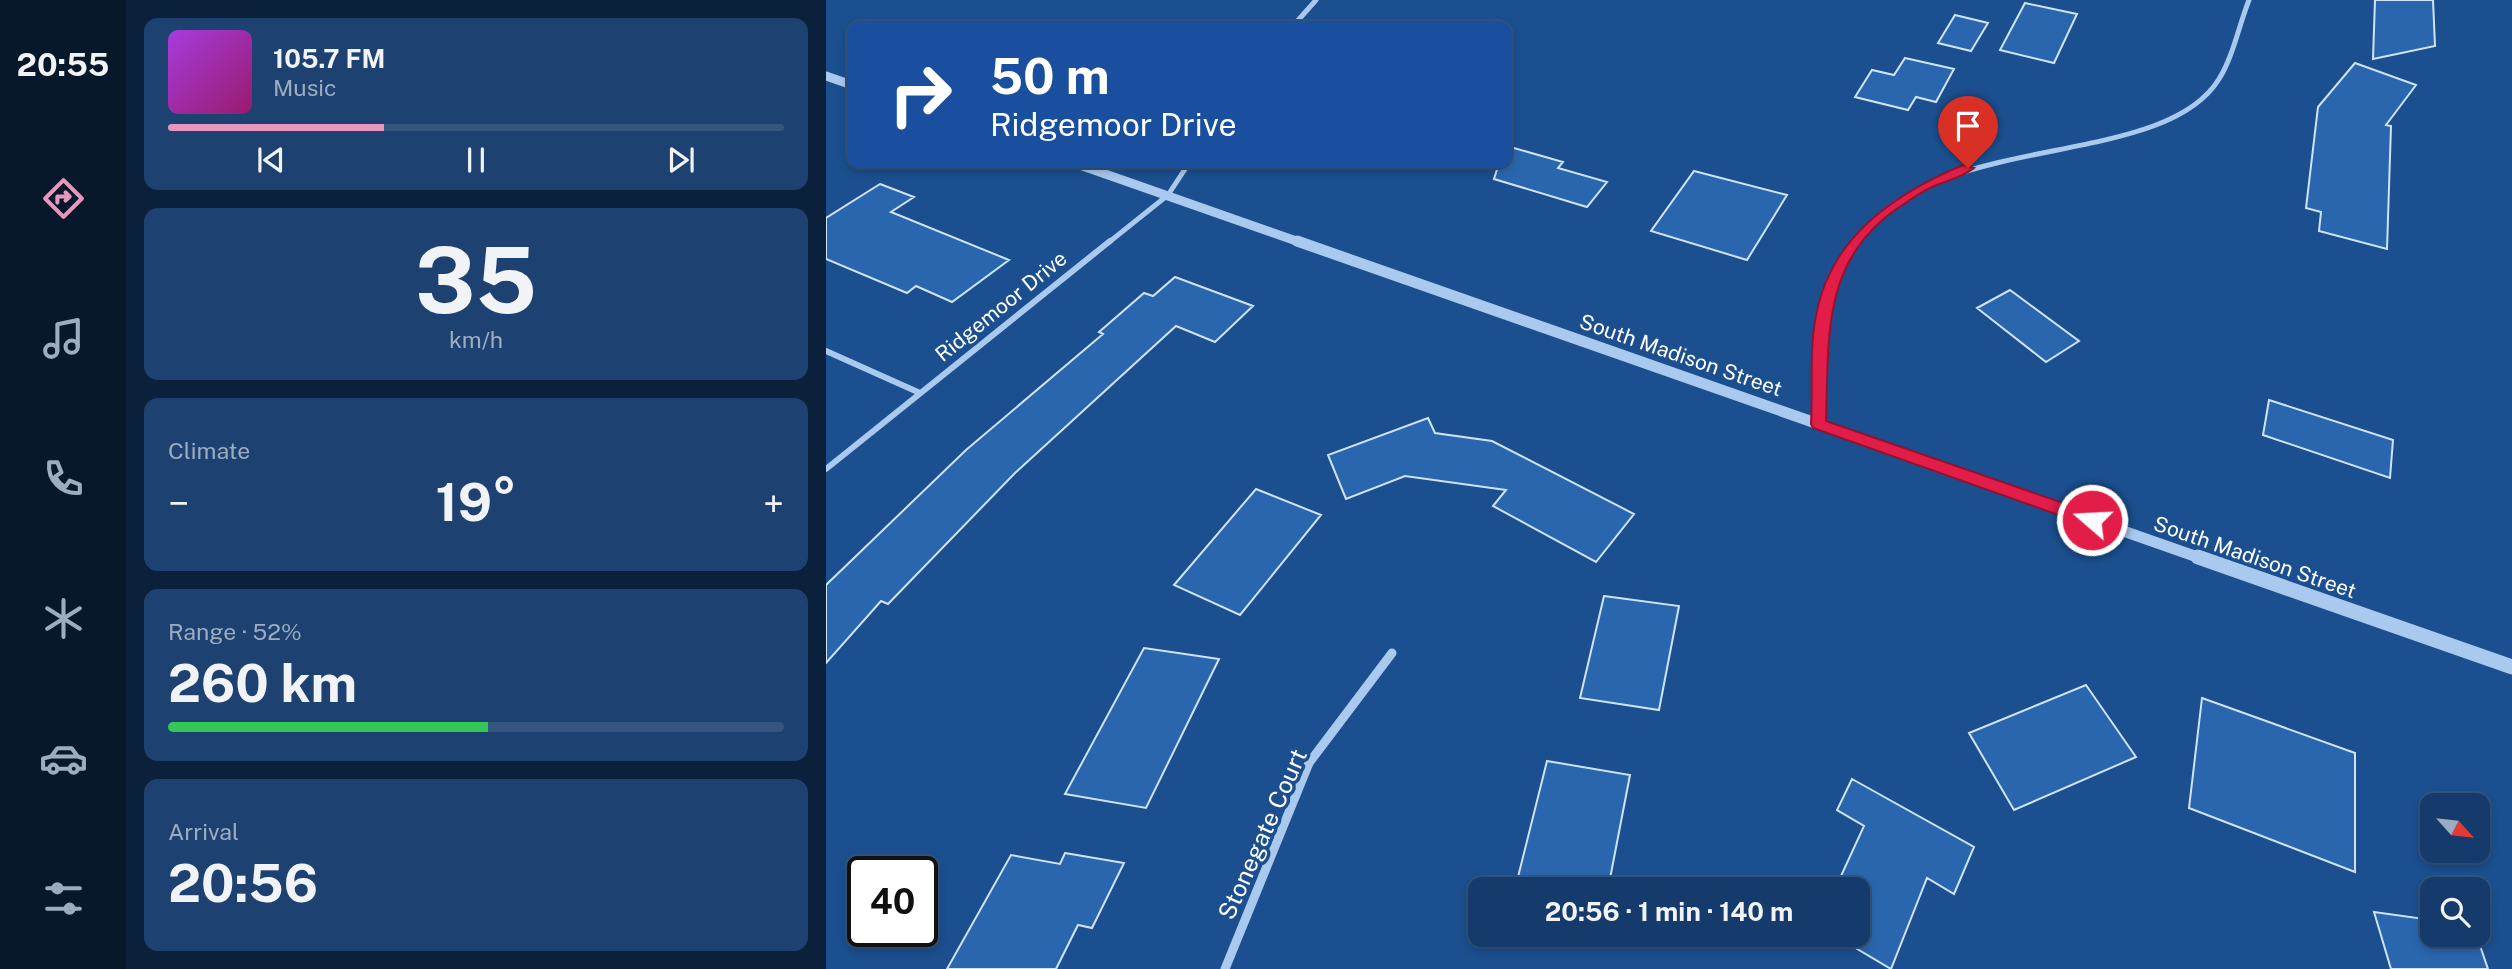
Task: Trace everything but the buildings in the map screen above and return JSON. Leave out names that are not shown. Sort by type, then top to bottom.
[{"type":"street","points":[[1297,21],[1316,0]]},
{"type":"street","points":[[1819,424],[1822,317],[1830,288],[1844,259],[1867,230],[1891,208],[1925,186],[1968,168],[2132,134],[2179,115],[2219,79],[2249,0]]},
{"type":"street","points":[[826,76],[847,83]]},
{"type":"street","name":"South Madison Street","points":[[1089,168],[2512,667]]},
{"type":"street","name":"Ridgemoor Drive","points":[[826,469],[1168,195],[1186,168]]},
{"type":"street","points":[[826,351],[920,393]]},
{"type":"street","name":"Stonegate Court","points":[[1225,969],[1308,764],[1392,653]]},
{"type":"route","points":[[1968,168],[1925,186],[1891,208],[1867,230],[1844,259],[1830,288],[1822,317],[1819,424],[2092,520]]}]
